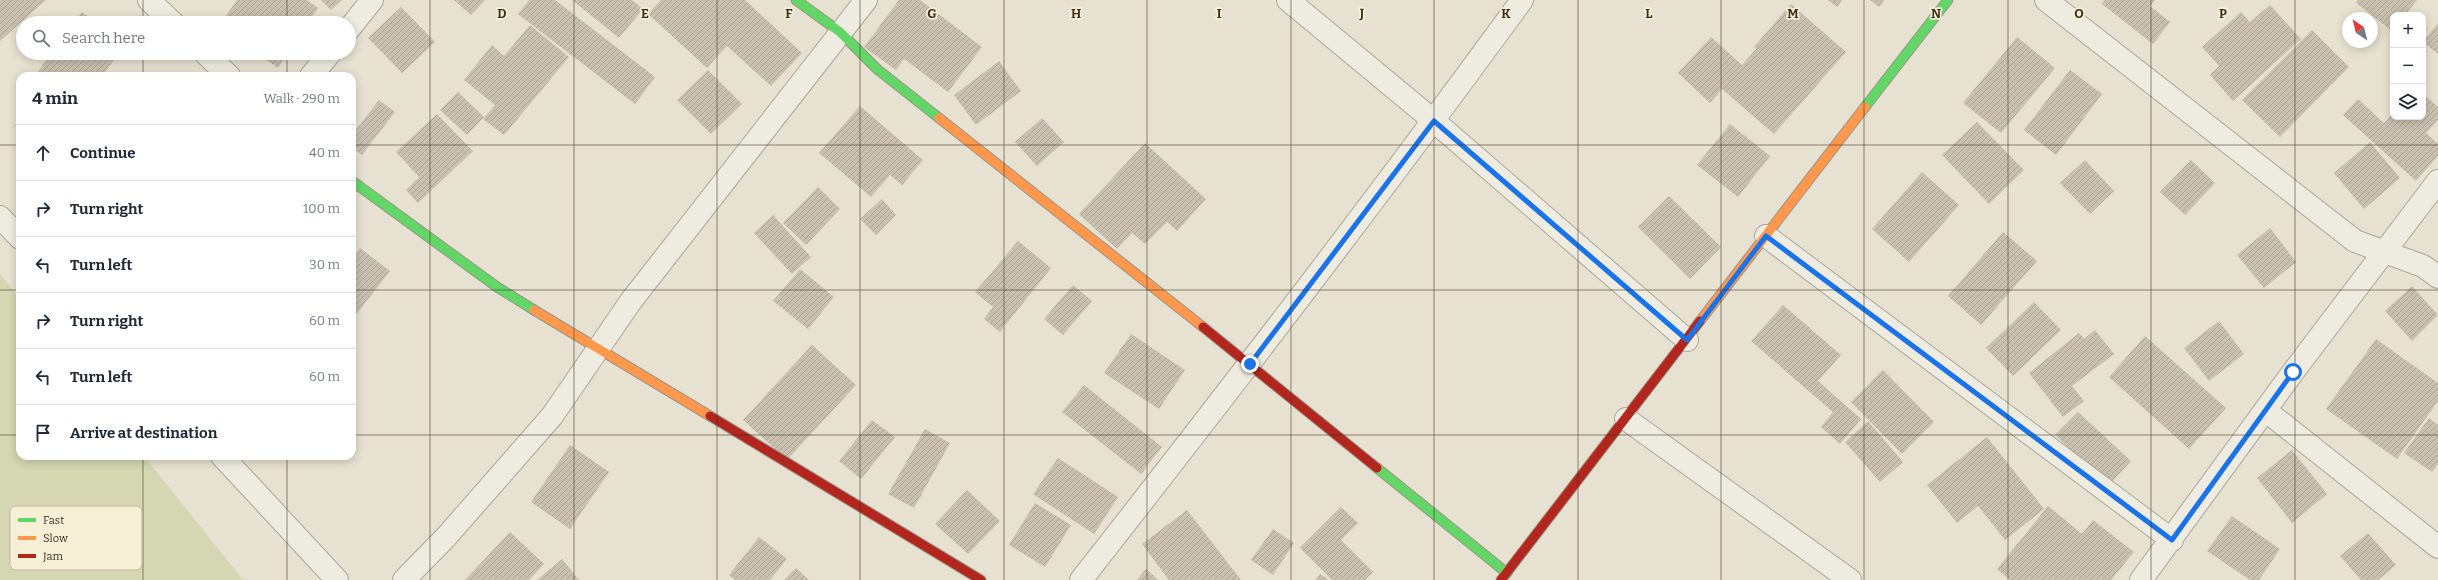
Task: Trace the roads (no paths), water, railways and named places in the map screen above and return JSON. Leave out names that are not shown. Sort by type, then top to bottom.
[{"type":"street","points":[[149,0],[166,16]]},
{"type":"street","points":[[356,19],[372,0]]},
{"type":"street","points":[[796,0],[840,32],[877,69],[1250,364],[1504,576],[1948,0]]},
{"type":"street","points":[[404,580],[446,537],[552,416],[631,301],[866,0]]},
{"type":"street","points":[[1288,0],[1434,121],[1687,340]]},
{"type":"street","points":[[1081,580],[1250,364],[1434,121],[1522,0]]},
{"type":"street","points":[[2046,0],[2355,241],[2423,266],[2438,277]]},
{"type":"street","points":[[212,60],[225,72]]},
{"type":"street","points":[[314,72],[324,60]]},
{"type":"street","points":[[2141,580],[2172,540],[2265,410],[2438,181]]},
{"type":"street","points":[[356,184],[497,287],[981,580]]},
{"type":"street","points":[[0,217],[16,234]]},
{"type":"street","points":[[1766,236],[2172,540]]},
{"type":"street","points":[[2265,410],[2438,547]]},
{"type":"street","points":[[1626,418],[1850,580]]},
{"type":"street","points":[[226,460],[337,580]]}]
